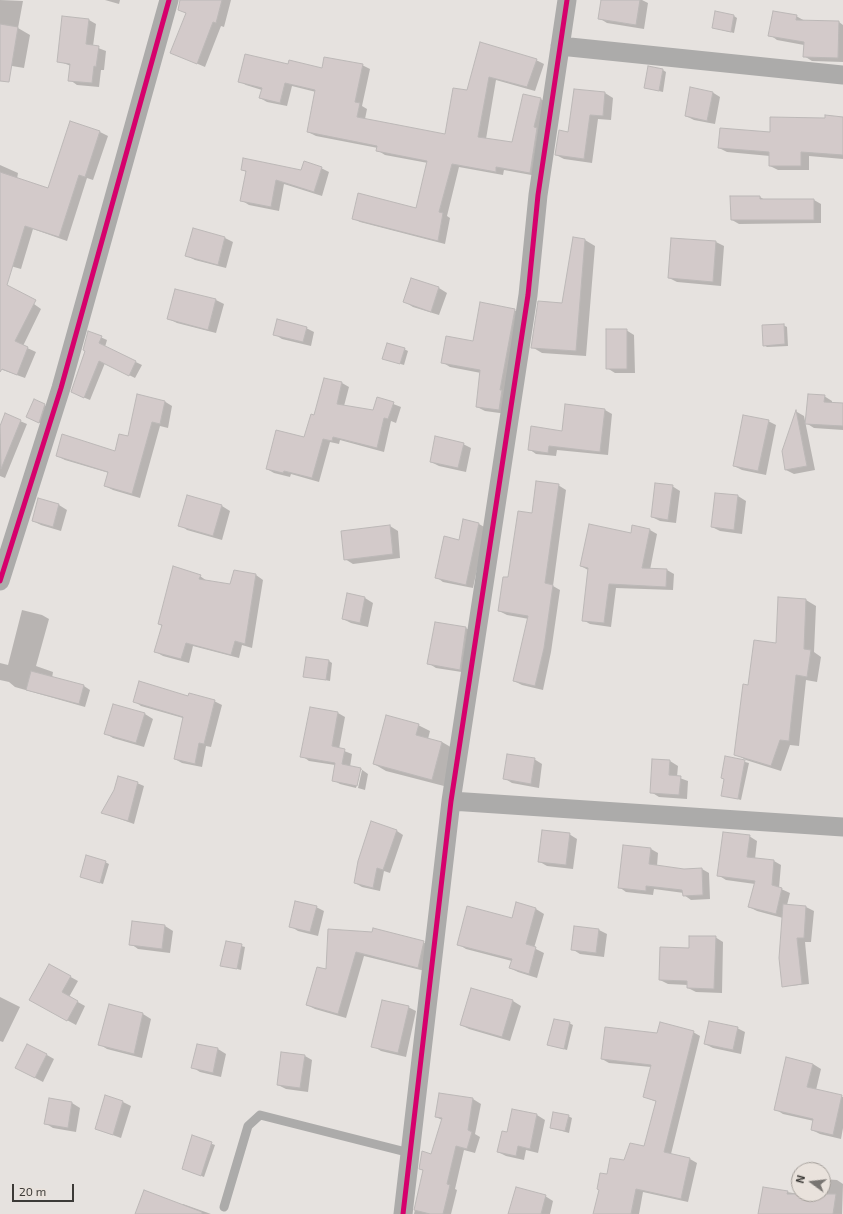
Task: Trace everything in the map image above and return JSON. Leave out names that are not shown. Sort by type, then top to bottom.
[{"type":"street","points":[[0,582],[61,388],[170,0]]},
{"type":"street","points":[[403,1214],[451,801],[528,295],[538,195],[567,0]]},
{"type":"street","points":[[560,46],[843,75]]},
{"type":"street","points":[[451,801],[843,827]]},
{"type":"lane","points":[[224,1207],[248,1126],[260,1115],[410,1152]]},
{"type":"building","points":[[180,0],[222,0],[216,23],[213,22],[197,64],[170,53],[186,13],[178,10]]},
{"type":"building","points":[[601,0],[640,0],[636,25],[598,19]]},
{"type":"building","points":[[715,11],[734,15],[731,32],[712,28]]},
{"type":"building","points":[[773,11],[797,15],[796,20],[839,21],[838,58],[803,57],[804,42],[768,36]]},
{"type":"building","points":[[62,16],[89,19],[86,44],[99,46],[92,83],[68,81],[70,64],[57,62]]},
{"type":"building","points":[[0,24],[18,27],[9,82],[0,81]]},
{"type":"building","points":[[480,42],[537,59],[527,87],[489,77],[478,137],[512,142],[523,94],[541,98],[534,127],[537,128],[530,173],[496,167],[496,172],[452,164],[439,212],[443,213],[438,241],[352,219],[358,193],[416,208],[427,161],[376,151],[377,146],[307,132],[315,90],[285,83],[280,103],[259,98],[262,88],[238,82],[245,54],[288,64],[289,60],[322,68],[324,57],[363,64],[355,102],[360,103],[357,117],[445,134],[453,88],[467,90]]},
{"type":"building","points":[[648,66],[663,69],[659,91],[644,88]]},
{"type":"building","points":[[690,87],[713,92],[707,121],[685,116]]},
{"type":"building","points":[[574,89],[605,92],[603,116],[590,115],[584,159],[555,155],[559,130],[568,132]]},
{"type":"building","points":[[825,115],[843,117],[843,155],[801,152],[801,166],[769,166],[769,152],[718,148],[720,128],[770,132],[770,117],[825,118]]},
{"type":"building","points":[[70,121],[100,131],[85,177],[79,175],[59,237],[25,226],[7,285],[36,300],[15,341],[28,347],[17,375],[2,369],[0,372],[0,172],[48,188]]},
{"type":"building","points":[[243,158],[301,170],[304,161],[322,167],[314,192],[276,180],[271,207],[240,201],[246,171],[241,170]]},
{"type":"building","points":[[730,196],[760,196],[760,199],[814,199],[814,220],[731,220]]},
{"type":"building","points":[[193,228],[225,237],[218,265],[185,256]]},
{"type":"building","points":[[573,237],[585,239],[576,351],[531,348],[538,301],[562,303]]},
{"type":"building","points":[[671,238],[716,241],[713,282],[668,278]]},
{"type":"building","points":[[411,278],[439,287],[431,312],[403,302]]},
{"type":"building","points":[[175,289],[216,299],[208,330],[167,319]]},
{"type":"building","points":[[480,302],[515,309],[500,390],[502,390],[499,410],[476,407],[480,370],[441,363],[446,336],[473,341]]},
{"type":"building","points":[[277,319],[307,327],[303,342],[273,335]]},
{"type":"building","points":[[784,324],[785,344],[763,346],[762,325]]},
{"type":"building","points":[[606,329],[627,329],[627,369],[606,369]]},
{"type":"building","points":[[88,331],[102,336],[99,343],[136,361],[129,376],[99,361],[84,398],[71,392],[85,351],[83,350]]},
{"type":"building","points":[[387,343],[405,348],[400,364],[382,359]]},
{"type":"building","points":[[324,378],[342,382],[337,404],[373,410],[377,397],[394,402],[388,419],[384,418],[377,448],[333,437],[332,441],[323,439],[312,478],[284,471],[283,473],[266,469],[276,430],[304,437],[311,414],[314,415]]},
{"type":"building","points":[[137,394],[165,401],[160,424],[152,422],[132,494],[104,486],[108,472],[56,456],[62,434],[115,451],[119,434],[128,436]]},
{"type":"building","points":[[808,394],[825,395],[824,402],[843,403],[843,426],[805,424]]},
{"type":"building","points":[[34,399],[45,404],[39,423],[26,417]]},
{"type":"building","points":[[565,404],[605,409],[600,452],[549,446],[548,453],[528,450],[531,426],[562,431]]},
{"type":"building","points":[[796,410],[807,466],[785,470],[782,451]]},
{"type":"building","points":[[5,413],[21,420],[1,469],[0,426]]},
{"type":"building","points":[[743,415],[769,420],[758,471],[733,466]]},
{"type":"building","points":[[435,436],[464,443],[458,468],[430,462]]},
{"type":"building","points":[[536,481],[559,484],[545,583],[553,585],[544,648],[535,686],[513,681],[528,616],[498,611],[503,577],[508,577],[518,511],[532,513]]},
{"type":"building","points":[[655,483],[673,485],[668,520],[651,517]]},
{"type":"building","points":[[715,493],[738,495],[734,530],[711,527]]},
{"type":"building","points":[[187,495],[222,505],[213,536],[178,526]]},
{"type":"building","points":[[38,498],[59,504],[53,527],[32,521]]},
{"type":"building","points":[[463,519],[479,523],[466,585],[435,578],[444,536],[459,540]]},
{"type":"building","points":[[589,524],[631,533],[632,525],[650,529],[642,568],[667,569],[666,587],[609,584],[604,623],[582,621],[588,568],[580,566]]},
{"type":"building","points":[[390,525],[393,554],[344,560],[341,531]]},
{"type":"building","points":[[173,566],[201,575],[199,579],[230,584],[234,570],[256,574],[245,644],[235,641],[231,655],[186,643],[181,659],[154,652],[162,625],[158,624]]},
{"type":"building","points":[[347,593],[365,597],[360,623],[342,619]]},
{"type":"building","points":[[778,597],[806,599],[804,649],[811,650],[807,677],[796,675],[789,741],[780,740],[771,766],[734,755],[743,684],[748,685],[754,640],[776,643]]},
{"type":"building","points":[[435,622],[466,627],[460,670],[427,664]]},
{"type":"building","points":[[306,657],[329,660],[326,680],[303,677]]},
{"type":"building","points":[[31,671],[84,685],[79,704],[26,690]]},
{"type":"building","points":[[139,681],[188,696],[189,693],[215,700],[204,744],[199,743],[195,764],[174,759],[183,717],[133,702]]},
{"type":"building","points":[[113,704],[145,713],[136,743],[104,734]]},
{"type":"building","points":[[310,707],[338,712],[332,746],[345,749],[342,764],[361,768],[357,786],[332,781],[335,763],[300,757]]},
{"type":"building","points":[[386,715],[419,724],[416,735],[442,742],[432,780],[373,764]]},
{"type":"building","points":[[507,754],[535,758],[531,784],[503,779]]},
{"type":"building","points":[[725,756],[745,760],[738,799],[721,796],[724,779],[721,778]]},
{"type":"building","points":[[652,759],[670,760],[669,775],[681,776],[679,795],[650,793]]},
{"type":"building","points":[[118,776],[138,782],[128,821],[101,813],[114,790]]},
{"type":"building","points":[[371,821],[397,830],[383,870],[377,868],[373,888],[354,883],[358,861]]},
{"type":"building","points":[[542,830],[570,833],[566,865],[538,862]]},
{"type":"building","points":[[723,832],[750,835],[747,857],[774,860],[772,885],[782,888],[776,914],[748,907],[755,881],[717,876]]},
{"type":"building","points":[[623,845],[651,848],[649,864],[684,869],[702,868],[703,895],[683,896],[682,890],[646,886],[646,891],[618,888]]},
{"type":"building","points":[[86,855],[106,861],[100,883],[80,877]]},
{"type":"building","points":[[295,901],[317,906],[310,932],[289,927]]},
{"type":"building","points":[[516,902],[536,908],[526,944],[536,947],[529,974],[509,968],[512,959],[457,945],[467,906],[512,918]]},
{"type":"building","points":[[783,904],[806,906],[804,938],[797,938],[802,984],[782,987],[779,958]]},
{"type":"building","points":[[132,921],[165,925],[162,949],[129,945]]},
{"type":"building","points":[[574,926],[599,929],[596,953],[571,950]]},
{"type":"building","points":[[373,928],[424,941],[418,968],[356,952],[338,1014],[306,1005],[317,967],[326,969],[328,929],[372,932]]},
{"type":"building","points":[[689,936],[716,936],[714,989],[687,988],[687,981],[659,980],[660,947],[689,948]]},
{"type":"building","points":[[226,941],[242,944],[237,969],[220,966]]},
{"type":"building","points":[[49,964],[71,976],[62,992],[78,1001],[67,1021],[29,1000]]},
{"type":"building","points":[[471,988],[513,1000],[502,1037],[460,1025]]},
{"type":"building","points":[[382,1000],[409,1006],[398,1053],[371,1047]]},
{"type":"building","points":[[109,1004],[143,1013],[134,1054],[98,1045]]},
{"type":"building","points":[[554,1019],[570,1022],[564,1049],[547,1045]]},
{"type":"building","points":[[709,1021],[738,1027],[733,1050],[704,1044]]},
{"type":"building","points":[[660,1022],[694,1031],[664,1152],[690,1158],[681,1199],[636,1189],[631,1214],[593,1214],[599,1190],[597,1189],[600,1173],[607,1174],[610,1158],[624,1160],[630,1143],[644,1146],[656,1101],[643,1097],[651,1065],[601,1059],[605,1027],[657,1033]]},
{"type":"building","points":[[27,1044],[47,1054],[35,1078],[15,1068]]},
{"type":"building","points":[[197,1044],[218,1048],[213,1073],[191,1068]]},
{"type":"building","points":[[281,1052],[305,1055],[300,1088],[277,1085]]},
{"type":"building","points":[[786,1057],[813,1064],[807,1087],[842,1095],[833,1135],[811,1130],[813,1119],[774,1110]]},
{"type":"building","points":[[439,1093],[473,1098],[468,1130],[472,1132],[467,1149],[456,1146],[447,1184],[450,1185],[443,1214],[430,1214],[414,1210],[423,1170],[419,1169],[422,1151],[431,1154],[442,1118],[435,1117]]},
{"type":"building","points":[[105,1095],[123,1101],[113,1135],[95,1129]]},
{"type":"building","points":[[49,1098],[72,1102],[68,1128],[44,1124]]},
{"type":"building","points":[[512,1109],[537,1114],[530,1149],[518,1146],[516,1156],[497,1152],[502,1131],[507,1132]]},
{"type":"building","points":[[553,1112],[569,1115],[565,1131],[550,1128]]},
{"type":"building","points":[[192,1135],[212,1142],[201,1176],[182,1169]]},
{"type":"building","points":[[516,1187],[546,1195],[541,1214],[508,1214]]},
{"type":"building","points":[[763,1187],[788,1191],[787,1194],[791,1194],[791,1202],[831,1202],[831,1194],[836,1194],[833,1214],[758,1214]]},
{"type":"building","points":[[144,1190],[202,1212],[202,1214],[135,1214]]},
{"type":"cycle path","points":[[0,581],[61,388],[169,0]]},
{"type":"cycle path","points":[[403,1214],[451,801],[528,295],[538,195],[567,0]]}]
